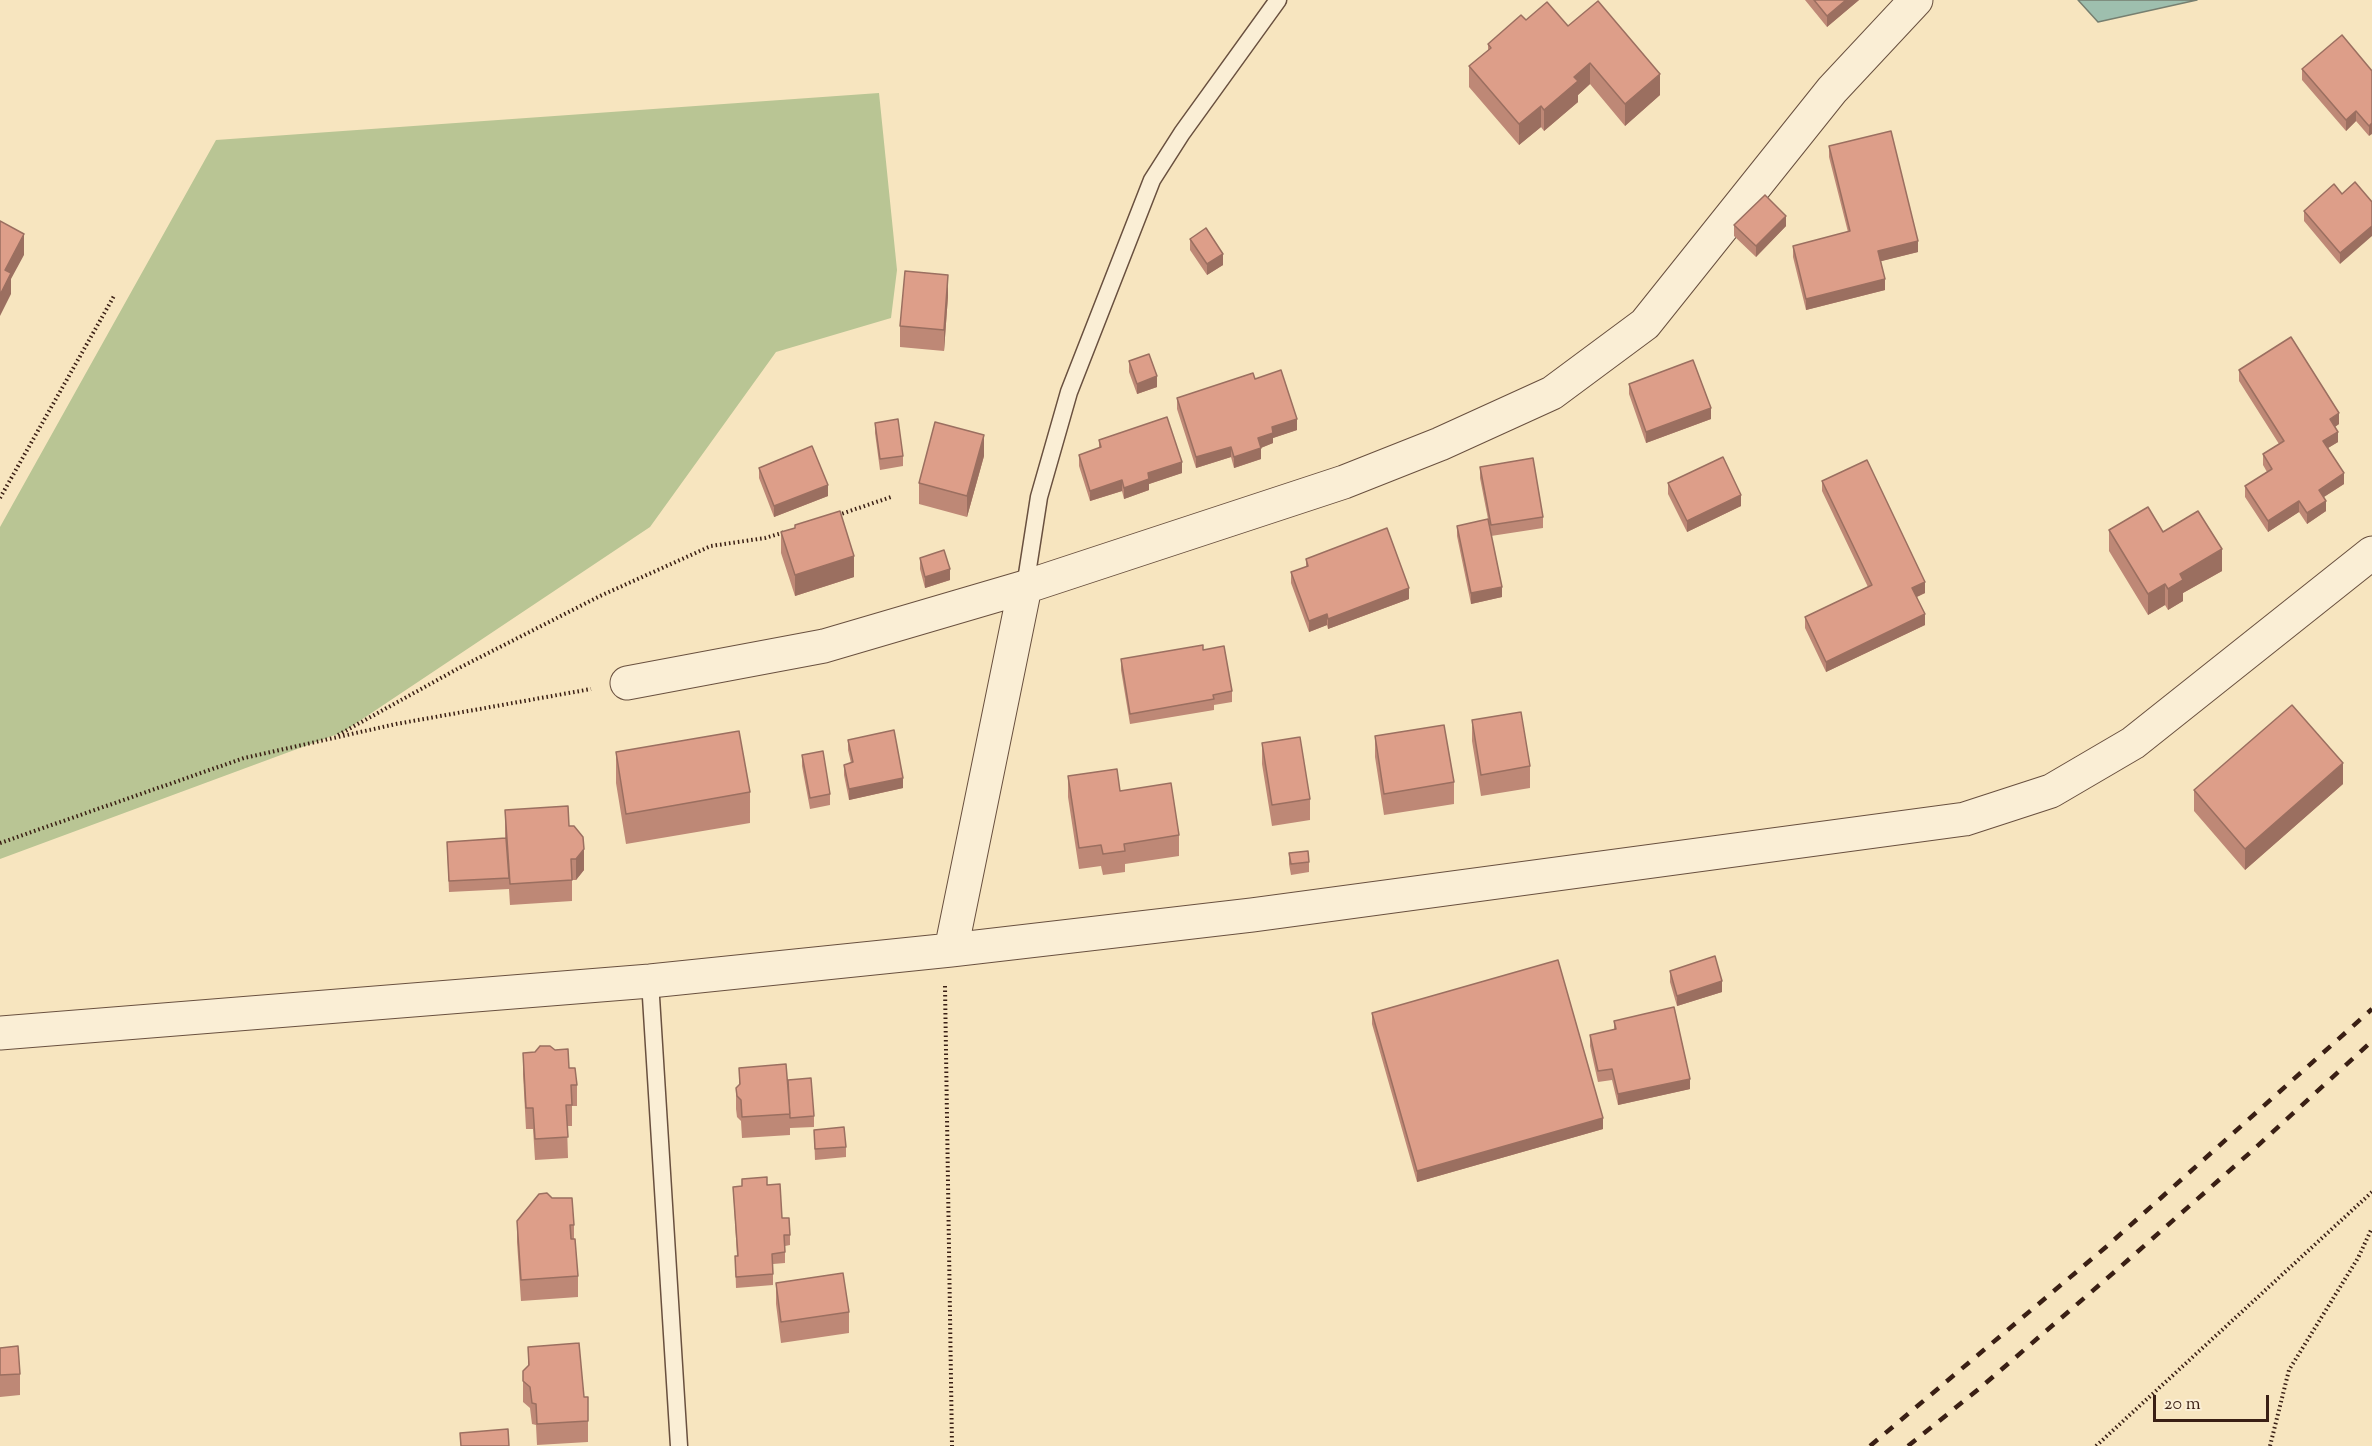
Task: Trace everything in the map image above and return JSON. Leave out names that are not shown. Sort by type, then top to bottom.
[{"type":"street","points":[[627,682],[824,646],[1025,586],[1344,482],[1440,444],[1552,393],[1645,324],[1832,90],[1916,0]]},
{"type":"street","points":[[0,1033],[650,981],[951,950],[1264,913],[1965,819],[2050,791],[2133,743],[2372,553]]},
{"type":"street","points":[[951,950],[1025,586]]},
{"type":"lane","points":[[1025,586],[1039,497],[1069,392],[1152,180],[1182,133],[1278,0]]},
{"type":"lane","points":[[650,981],[679,1446]]},
{"type":"path","points":[[0,498],[114,296]]},
{"type":"path","points":[[828,518],[891,497]]},
{"type":"path","points":[[333,738],[459,668],[600,596],[711,546],[765,538],[786,531]]},
{"type":"path","points":[[0,843],[244,758],[396,724],[627,682]]},
{"type":"path","points":[[951,950],[945,984],[952,1446]]},
{"type":"path","points":[[2096,1446],[2372,1192]]},
{"type":"path","points":[[2270,1446],[2289,1370],[2358,1258],[2372,1228]]},
{"type":"green space","points":[[879,93],[897,270],[891,318],[776,352],[650,527],[343,732],[0,859],[0,527],[216,140]]},
{"type":"shaded area","points":[[2078,0],[2197,0],[2098,22]]},
{"type":"building","points":[[1814,0],[1846,0],[1827,16]]},
{"type":"building","points":[[1598,1],[1660,74],[1625,104],[1590,63],[1574,77],[1578,81],[1544,110],[1541,106],[1519,124],[1469,66],[1491,48],[1488,44],[1521,15],[1526,20],[1547,2],[1568,26]]},
{"type":"building","points":[[2342,35],[2372,71],[2372,123],[2369,126],[2356,111],[2346,120],[2302,69]]},
{"type":"building","points":[[1891,131],[1918,241],[1878,251],[1885,279],[1806,299],[1793,246],[1850,231],[1829,146]]},
{"type":"building","points":[[2355,182],[2372,202],[2372,226],[2340,253],[2304,211],[2334,184],[2342,194]]},
{"type":"building","points":[[1765,195],[1786,216],[1756,246],[1734,225]]},
{"type":"building","points":[[0,221],[24,234],[5,270],[11,273],[0,295]]},
{"type":"building","points":[[1206,228],[1223,254],[1207,264],[1190,239]]},
{"type":"building","points":[[905,271],[948,275],[944,330],[900,326]]},
{"type":"building","points":[[2291,337],[2339,413],[2330,419],[2338,432],[2323,441],[2344,473],[2319,490],[2326,501],[2307,513],[2299,501],[2268,521],[2245,486],[2272,469],[2263,454],[2284,441],[2239,370]]},
{"type":"building","points":[[1149,354],[1157,376],[1137,384],[1129,361]]},
{"type":"building","points":[[1693,360],[1711,408],[1646,432],[1629,384]]},
{"type":"building","points":[[1281,370],[1297,419],[1272,427],[1273,433],[1258,438],[1261,448],[1234,457],[1231,447],[1196,457],[1177,398],[1253,373],[1255,379]]},
{"type":"building","points":[[1167,417],[1182,462],[1148,473],[1149,479],[1124,488],[1122,480],[1090,491],[1079,455],[1101,447],[1099,440]]},
{"type":"building","points":[[898,419],[903,456],[880,459],[875,423]]},
{"type":"building","points":[[935,422],[984,435],[967,496],[919,483]]},
{"type":"building","points":[[812,446],[828,485],[774,506],[759,468]]},
{"type":"building","points":[[1723,457],[1741,495],[1687,521],[1668,483]]},
{"type":"building","points":[[1533,458],[1543,517],[1491,525],[1480,467]]},
{"type":"building","points":[[1867,460],[1925,582],[1912,588],[1925,614],[1826,662],[1805,617],[1872,585],[1822,481]]},
{"type":"building","points":[[2148,507],[2163,532],[2198,511],[2222,549],[2180,574],[2183,580],[2168,589],[2165,584],[2148,594],[2109,530]]},
{"type":"building","points":[[840,511],[854,556],[795,575],[781,532],[795,528],[795,525]]},
{"type":"building","points":[[1488,519],[1502,587],[1471,593],[1457,526]]},
{"type":"building","points":[[1387,528],[1409,588],[1328,619],[1327,614],[1309,621],[1291,572],[1308,566],[1306,559]]},
{"type":"building","points":[[944,550],[950,569],[925,577],[920,558]]},
{"type":"building","points":[[1203,645],[1203,650],[1224,646],[1232,691],[1213,695],[1214,699],[1130,714],[1121,659]]},
{"type":"building","points":[[2292,705],[2343,763],[2245,849],[2194,790]]},
{"type":"building","points":[[1521,712],[1530,766],[1481,775],[1472,720]]},
{"type":"building","points":[[1444,725],[1454,782],[1384,794],[1375,736]]},
{"type":"building","points":[[894,730],[903,778],[849,789],[844,765],[853,762],[848,740]]},
{"type":"building","points":[[739,731],[750,792],[626,814],[616,752]]},
{"type":"building","points":[[1300,737],[1310,799],[1272,805],[1262,743]]},
{"type":"building","points":[[823,751],[830,794],[810,798],[802,755]]},
{"type":"building","points":[[1117,769],[1120,791],[1171,783],[1179,835],[1124,844],[1125,851],[1103,854],[1101,845],[1079,848],[1068,776]]},
{"type":"building","points":[[568,806],[569,826],[574,826],[583,837],[584,849],[576,859],[571,859],[572,880],[510,884],[505,810]]},
{"type":"building","points":[[506,838],[509,878],[449,881],[447,842]]},
{"type":"building","points":[[1308,851],[1309,862],[1291,864],[1289,853]]},
{"type":"building","points":[[1715,956],[1722,981],[1677,996],[1670,971]]},
{"type":"building","points":[[1558,960],[1603,1118],[1417,1171],[1372,1013]]},
{"type":"building","points":[[1674,1007],[1690,1079],[1618,1094],[1612,1069],[1598,1071],[1590,1035],[1616,1029],[1614,1021]]},
{"type":"building","points":[[540,1046],[550,1046],[555,1050],[568,1049],[569,1068],[575,1068],[577,1085],[571,1085],[572,1105],[566,1105],[568,1137],[535,1139],[533,1108],[526,1108],[523,1053],[535,1052]]},
{"type":"building","points":[[786,1064],[790,1114],[742,1117],[741,1100],[737,1096],[736,1088],[740,1084],[739,1068]]},
{"type":"building","points":[[811,1078],[814,1116],[790,1118],[788,1080]]},
{"type":"building","points":[[844,1127],[846,1147],[815,1149],[814,1130]]},
{"type":"building","points":[[767,1177],[767,1185],[780,1184],[782,1218],[789,1218],[790,1235],[784,1235],[785,1252],[772,1254],[773,1274],[736,1277],[735,1256],[738,1256],[733,1187],[742,1186],[742,1179]]},
{"type":"building","points":[[547,1193],[552,1198],[572,1198],[574,1225],[570,1225],[571,1239],[575,1239],[578,1276],[521,1280],[517,1221],[539,1194]]},
{"type":"building","points":[[843,1273],[849,1312],[781,1322],[776,1283]]},
{"type":"building","points":[[579,1343],[584,1397],[588,1397],[588,1421],[537,1424],[536,1404],[532,1403],[530,1387],[523,1381],[523,1371],[529,1365],[528,1347]]},
{"type":"building","points":[[18,1346],[20,1374],[0,1375],[0,1348]]},
{"type":"building","points":[[508,1429],[509,1446],[461,1446],[460,1433]]},
{"type":"railway","points":[[1870,1446],[2106,1247],[2372,1009]]},
{"type":"railway","points":[[1908,1446],[1980,1388],[2119,1268],[2372,1041]]}]
